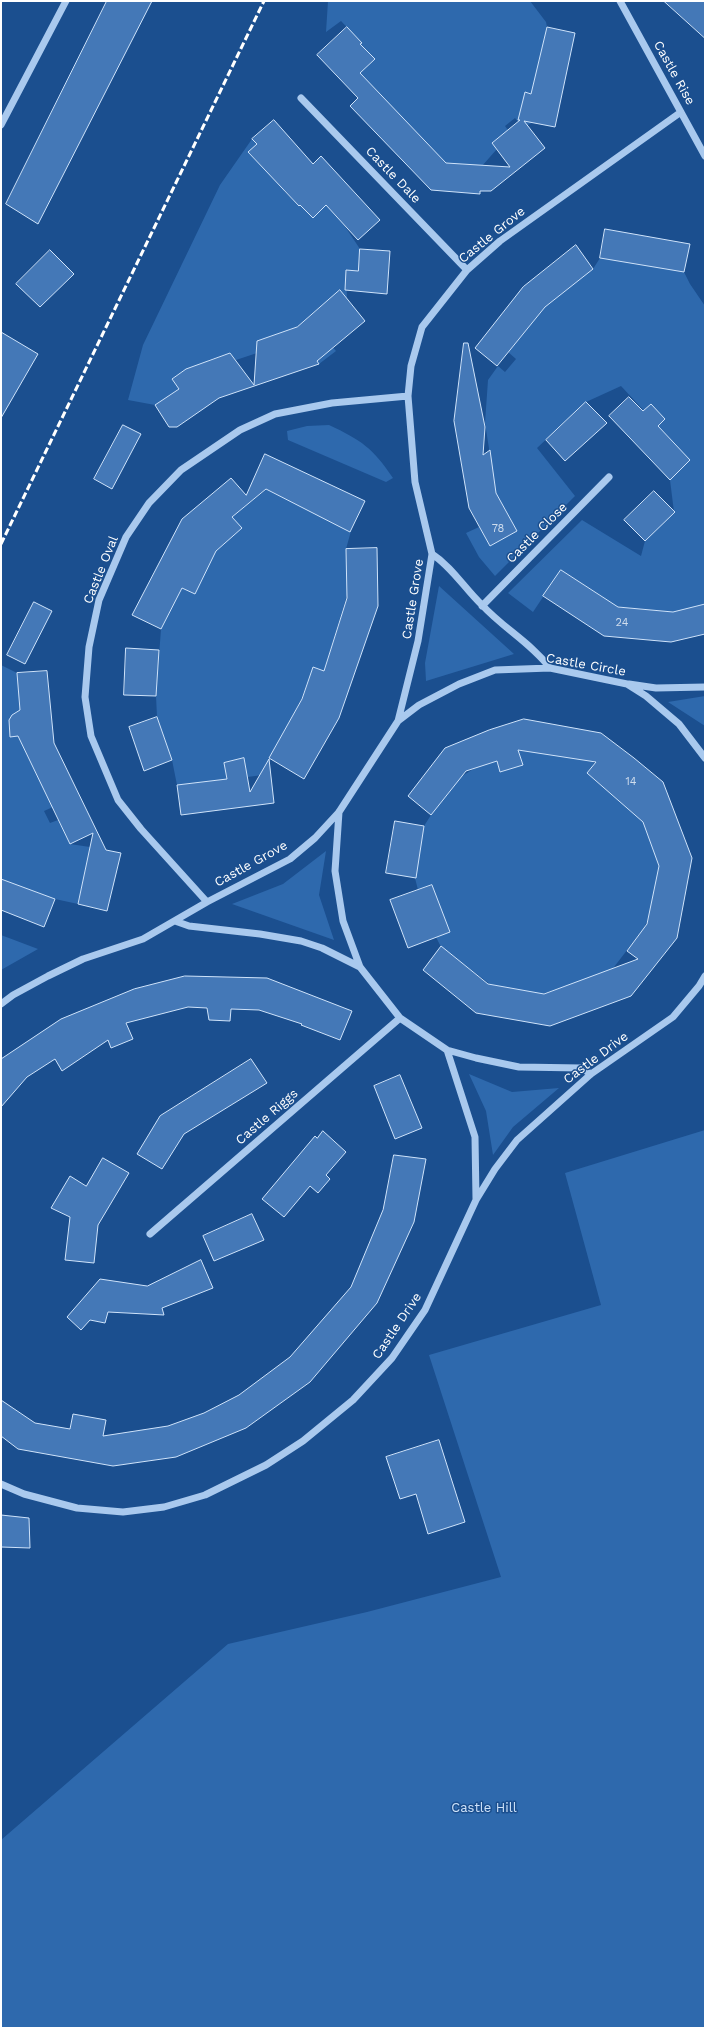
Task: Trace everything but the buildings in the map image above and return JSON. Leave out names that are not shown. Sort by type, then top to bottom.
[{"type":"street","points":[[1,125],[66,1]]},
{"type":"street","name":"Castle Rise","points":[[620,1],[705,156]]},
{"type":"street","name":"Castle Dale","points":[[301,98],[467,270]]},
{"type":"street","name":"Castle Grove","points":[[1,1004],[13,995],[83,959],[143,939],[207,902],[290,859],[315,838],[339,812],[398,721],[418,641],[432,554],[415,482],[408,396],[411,366],[422,327],[467,270],[500,241],[681,112]]},
{"type":"street","name":"Castle Oval","points":[[207,902],[141,829],[118,800],[92,736],[85,697],[89,647],[99,600],[126,537],[148,503],[181,470],[240,430],[275,414],[332,403],[408,396]]},
{"type":"street","name":"Castle Close","points":[[482,606],[610,477]]},
{"type":"street","name":"Castle Grove","points":[[432,554],[441,560],[482,606]]},
{"type":"street","points":[[482,606],[539,653],[550,668]]},
{"type":"street","name":"Castle Circle","points":[[398,721],[419,705],[459,684],[495,670],[550,668],[627,684],[646,696],[679,724],[705,758]]},
{"type":"street","points":[[627,684],[656,688],[705,687]]},
{"type":"street","points":[[339,812],[335,871],[343,921],[360,967],[400,1018],[447,1050],[476,1058],[520,1067],[581,1068],[591,1074]]},
{"type":"street","points":[[175,921],[189,926],[260,934],[301,941],[322,948],[360,967]]},
{"type":"street","name":"Castle Drive","points":[[1,1484],[24,1494],[77,1508],[123,1512],[164,1507],[205,1496],[266,1465],[303,1442],[353,1400],[392,1358],[425,1310],[476,1200],[495,1169],[517,1140],[591,1074],[673,1017],[699,986],[705,976]]},
{"type":"street","name":"Castle Riggs","points":[[150,1234],[400,1018]]},
{"type":"street","points":[[447,1050],[475,1137],[476,1200]]},
{"type":"green space","points":[[328,1],[530,1],[546,22],[547,27],[532,94],[525,92],[521,108],[533,122],[523,128],[515,118],[505,126],[513,137],[504,133],[492,143],[497,149],[482,166],[442,163],[360,73],[375,59],[360,44],[362,43],[341,21],[326,32]]},
{"type":"green space","points":[[252,139],[257,144],[248,152],[262,167],[271,160],[285,176],[284,191],[313,217],[326,205],[344,225],[360,249],[358,271],[346,270],[347,299],[336,294],[307,318],[336,351],[319,364],[313,347],[294,328],[257,341],[260,352],[236,360],[230,353],[209,360],[193,377],[184,370],[172,379],[179,389],[155,405],[128,400],[143,345],[220,185]]},
{"type":"green space","points":[[600,258],[684,272],[690,284],[705,306],[705,604],[674,612],[611,606],[603,597],[561,570],[533,612],[508,593],[582,520],[641,556],[645,541],[674,512],[670,480],[675,444],[621,386],[586,402],[537,448],[575,496],[495,576],[479,557],[466,533],[479,527],[490,546],[517,531],[496,493],[485,423],[488,380],[498,366],[505,372],[516,359],[508,352],[548,303],[593,269]]},
{"type":"green space","points":[[329,425],[350,435],[366,446],[379,459],[393,478],[386,482],[288,440],[287,431],[307,426]]},
{"type":"green space","points":[[267,489],[351,531],[346,549],[347,595],[324,671],[313,667],[301,700],[269,758],[271,774],[247,777],[244,759],[224,763],[227,779],[177,785],[172,760],[157,717],[156,696],[161,629],[182,587],[195,594],[210,563],[198,556],[226,541],[242,528],[232,517]]},
{"type":"green space","points":[[439,586],[514,654],[426,681],[425,663]]},
{"type":"green space","points":[[1,665],[17,673],[21,712],[14,736],[22,736],[28,757],[53,807],[44,811],[50,823],[58,820],[70,844],[90,847],[78,904],[55,899],[36,892],[35,895],[1,879]]},
{"type":"green space","points":[[705,696],[705,726],[668,702]]},
{"type":"green space","points":[[527,749],[590,759],[594,763],[588,773],[638,809],[657,859],[659,869],[649,917],[644,928],[611,971],[542,994],[491,985],[441,947],[436,937],[449,932],[432,885],[418,890],[415,878],[424,826],[462,776],[475,768],[497,760],[500,772],[523,765],[518,751]]},
{"type":"green space","points":[[326,851],[319,895],[334,940],[232,904],[283,884]]},
{"type":"green space","points":[[1,935],[38,949],[1,970]]},
{"type":"green space","points":[[469,1074],[512,1092],[559,1088],[513,1127],[493,1155],[486,1111]]},
{"type":"green space","name":"Castle Hill","points":[[705,1130],[705,2028],[1,2028],[1,1840],[228,1644],[367,1612],[501,1577],[429,1355],[601,1305],[565,1173]]},
{"type":"railway","points":[[1,544],[264,1]]}]
